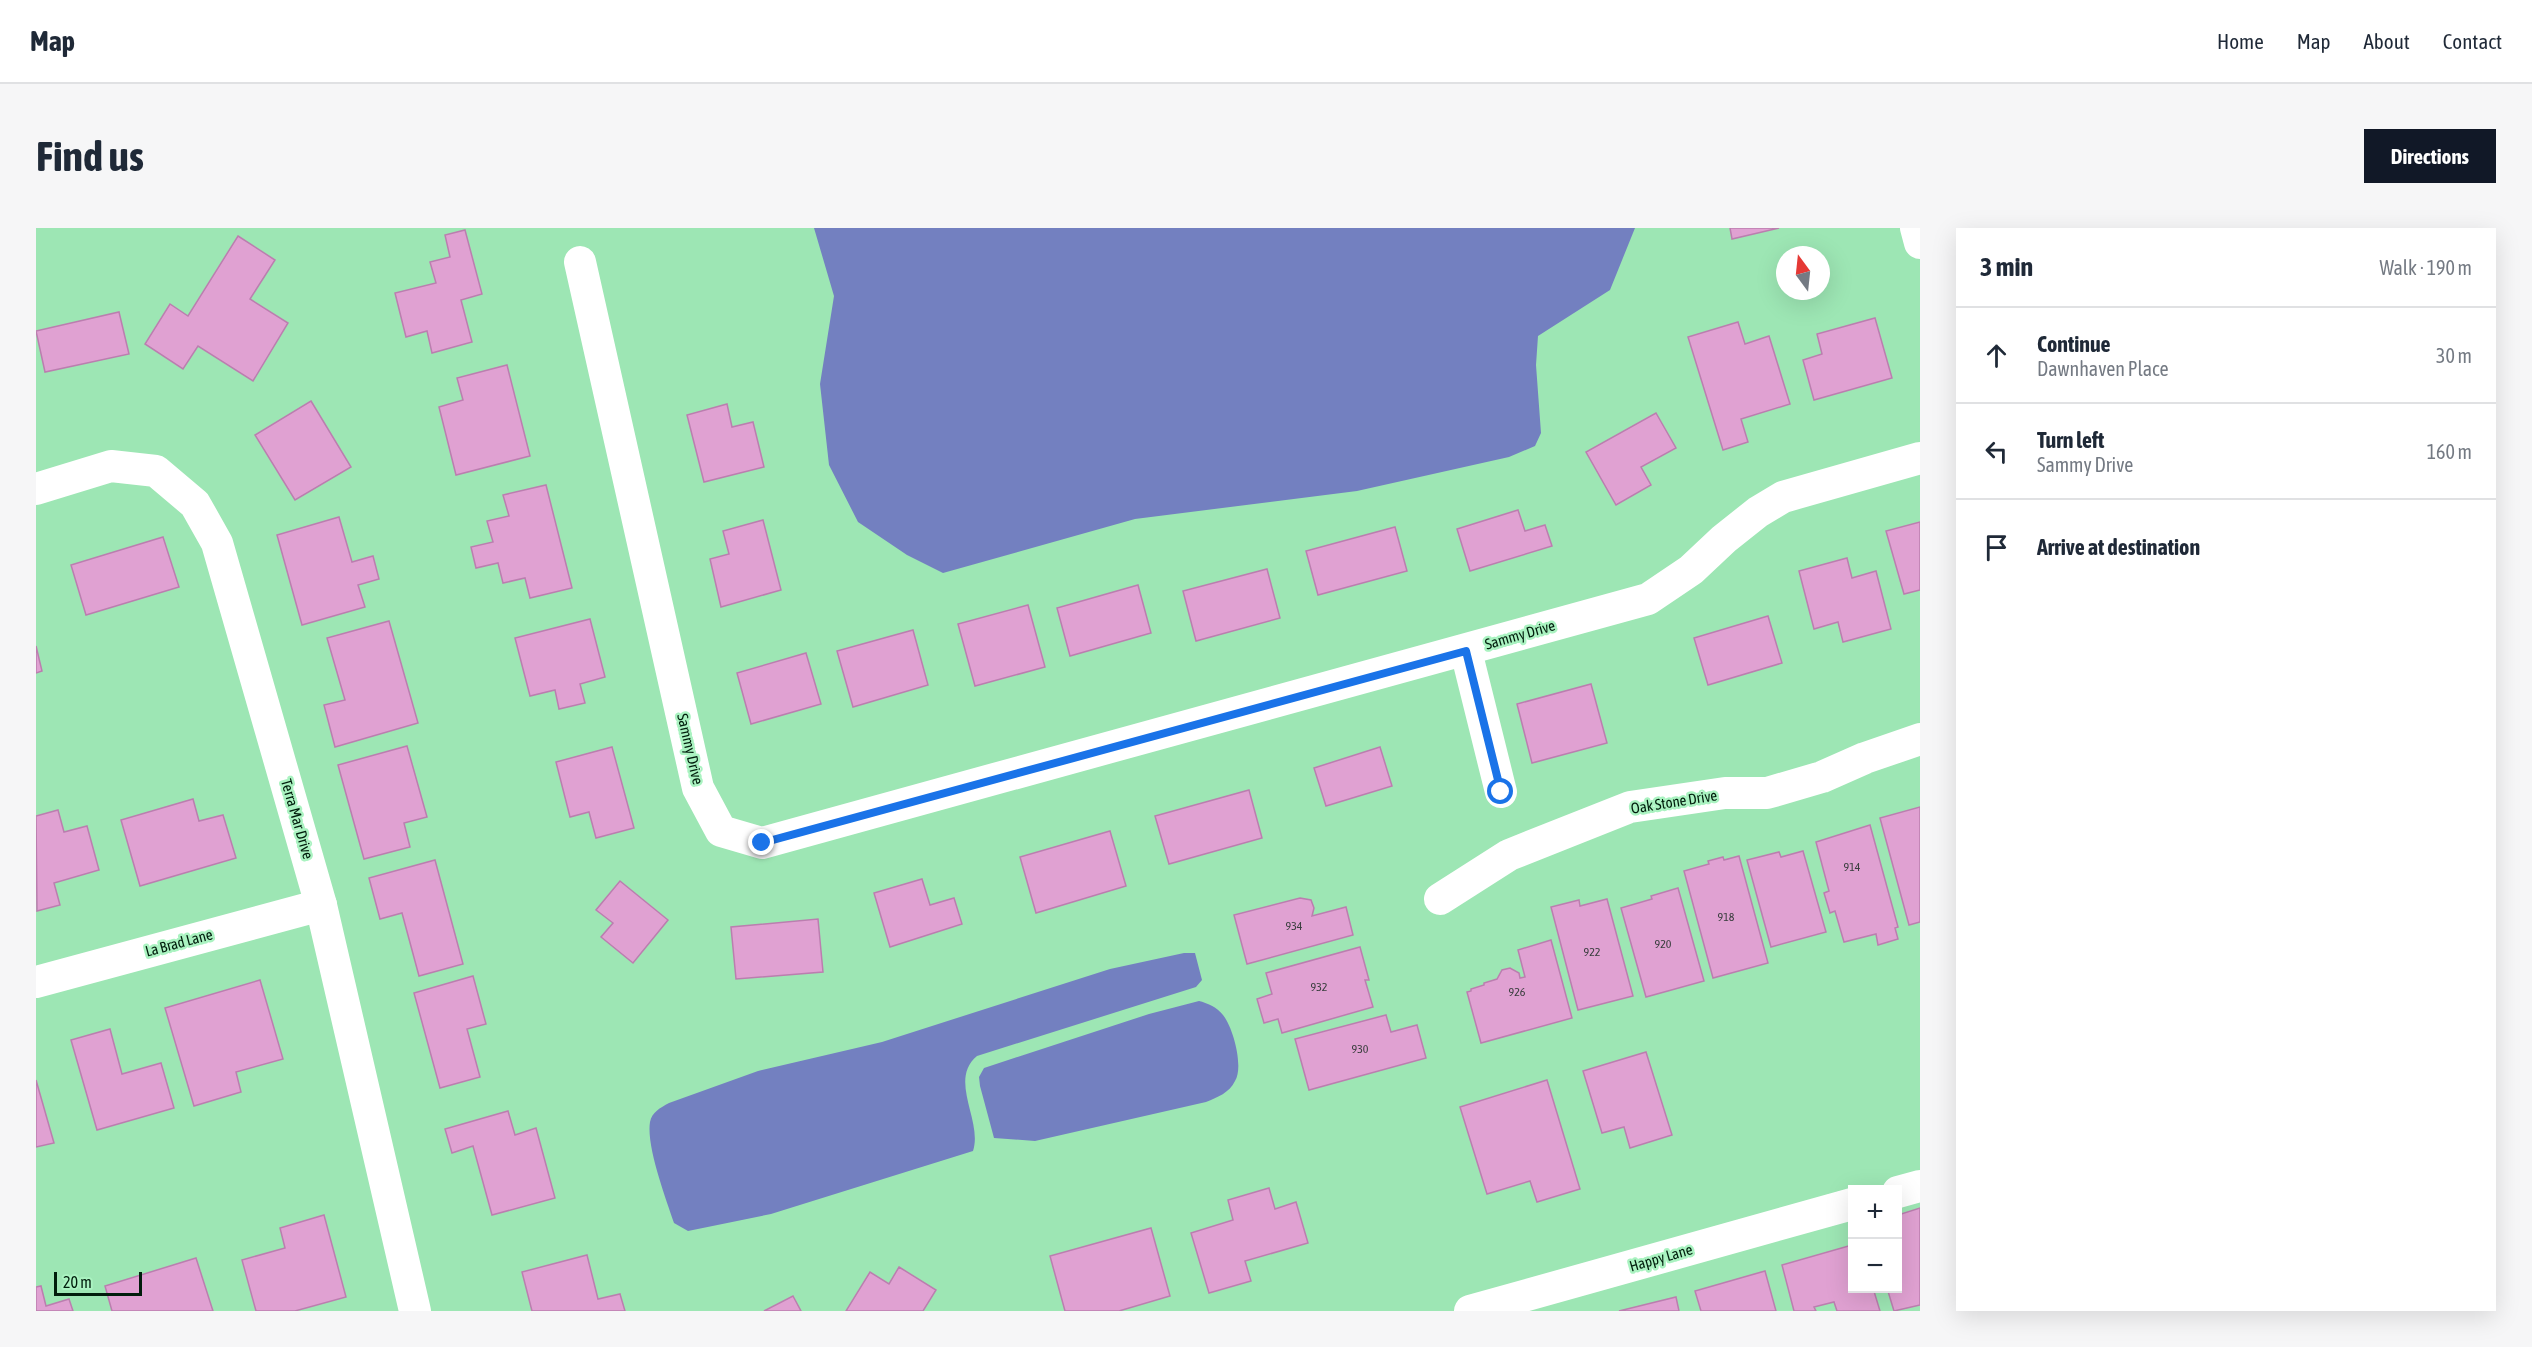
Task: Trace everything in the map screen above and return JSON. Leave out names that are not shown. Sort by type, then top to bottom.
[{"type":"street","points":[[1916,228],[1920,243]]},
{"type":"street","name":"Sammy Drive","points":[[580,262],[698,788],[721,831],[762,843],[1466,651],[1648,599],[1690,570],[1758,512],[1783,496],[1920,458]]},
{"type":"street","name":"Terra Mar Drive","points":[[36,489],[111,466],[156,471],[195,504],[217,543],[321,905],[415,1311]]},
{"type":"street","points":[[1466,651],[1501,792]]},
{"type":"street","name":"Oak Stone Drive","points":[[1440,899],[1509,855],[1630,807],[1725,794],[1767,793],[1822,777],[1865,758],[1920,739]]},
{"type":"street","name":"La Brad Lane","points":[[36,982],[321,905]]},
{"type":"street","points":[[1902,1191],[1920,1186]]},
{"type":"street","name":"Happy Lane","points":[[1470,1311],[1848,1205]]},
{"type":"water","points":[[814,228],[1635,228],[1610,290],[1538,336],[1536,365],[1541,433],[1535,446],[1509,457],[1357,491],[1135,519],[943,573],[907,555],[858,522],[829,465],[820,384],[834,296]]},
{"type":"water","points":[[1184,953],[1195,953],[1202,980],[1196,987],[977,1056],[969,1066],[966,1077],[966,1089],[974,1127],[973,1151],[771,1214],[688,1231],[674,1223],[658,1173],[650,1132],[650,1122],[653,1116],[669,1103],[758,1071],[882,1042],[1110,969]]},
{"type":"water","points":[[1199,1001],[1212,1006],[1223,1015],[1236,1047],[1237,1075],[1233,1085],[1223,1094],[1206,1102],[1035,1141],[994,1138],[980,1086],[979,1077],[984,1068],[1149,1014]]},
{"type":"building","points":[[1730,228],[1779,228],[1732,239]]},
{"type":"building","points":[[465,230],[482,294],[461,300],[472,342],[432,353],[427,331],[406,337],[395,293],[436,283],[430,262],[450,257],[445,235]]},
{"type":"building","points":[[238,236],[275,260],[250,299],[288,323],[253,381],[198,346],[183,369],[145,344],[170,304],[188,316]]},
{"type":"building","points":[[119,312],[129,354],[45,372],[36,331]]},
{"type":"building","points":[[1875,318],[1892,378],[1814,400],[1803,360],[1822,354],[1817,334]]},
{"type":"building","points":[[1738,322],[1745,344],[1769,336],[1790,404],[1741,419],[1748,442],[1723,450],[1688,337]]},
{"type":"building","points":[[507,365],[530,456],[456,475],[439,407],[463,400],[457,378]]},
{"type":"building","points":[[311,401],[351,467],[295,500],[255,435]]},
{"type":"building","points":[[727,404],[732,427],[753,422],[764,467],[704,482],[687,415]]},
{"type":"building","points":[[1656,413],[1676,448],[1641,467],[1651,485],[1616,505],[1586,452]]},
{"type":"building","points":[[546,485],[572,588],[530,598],[525,578],[503,583],[498,563],[476,568],[471,547],[493,542],[487,521],[509,516],[503,495]]},
{"type":"building","points":[[1518,510],[1525,531],[1545,525],[1552,546],[1470,571],[1457,529]]},
{"type":"building","points":[[339,517],[352,562],[373,556],[379,579],[358,585],[365,607],[302,625],[277,535]]},
{"type":"building","points":[[763,520],[781,590],[721,607],[710,559],[729,554],[723,531]]},
{"type":"building","points":[[1920,522],[1920,590],[1904,594],[1886,531]]},
{"type":"building","points":[[1395,527],[1407,571],[1318,595],[1306,551]]},
{"type":"building","points":[[163,537],[179,587],[86,615],[71,565]]},
{"type":"building","points":[[1847,558],[1852,578],[1876,571],[1891,629],[1843,642],[1838,622],[1814,629],[1799,571]]},
{"type":"building","points":[[1267,569],[1280,618],[1196,641],[1183,591]]},
{"type":"building","points":[[1138,585],[1151,633],[1070,656],[1057,608]]},
{"type":"building","points":[[1028,605],[1045,667],[975,686],[958,624]]},
{"type":"building","points":[[1768,616],[1782,663],[1708,685],[1694,638]]},
{"type":"building","points":[[590,619],[605,677],[580,684],[585,703],[559,709],[555,690],[530,696],[515,638]]},
{"type":"building","points":[[389,621],[418,723],[335,747],[324,705],[345,700],[327,638]]},
{"type":"building","points":[[913,630],[928,685],[853,707],[837,651]]},
{"type":"building","points":[[36,646],[42,671],[36,673]]},
{"type":"building","points":[[806,653],[821,704],[751,724],[737,673]]},
{"type":"building","points":[[1591,684],[1607,743],[1532,763],[1517,704]]},
{"type":"building","points":[[407,746],[427,817],[404,823],[410,847],[364,859],[338,765]]},
{"type":"building","points":[[612,747],[634,828],[596,838],[589,812],[570,817],[556,762]]},
{"type":"building","points":[[1380,747],[1392,786],[1326,806],[1314,768]]},
{"type":"building","points":[[1249,790],[1262,838],[1169,864],[1155,816]]},
{"type":"building","points":[[193,799],[199,821],[223,815],[236,858],[140,886],[121,820]]},
{"type":"building","points":[[1920,807],[1920,922],[1909,925],[1880,818]]},
{"type":"building","points":[[58,810],[64,832],[87,826],[99,870],[54,883],[60,905],[37,911],[36,816]]},
{"type":"building","points":[[1870,825],[1898,927],[1895,928],[1898,939],[1878,945],[1876,934],[1844,942],[1835,911],[1830,913],[1824,893],[1829,891],[1816,842]]},
{"type":"building","points":[[1110,831],[1126,886],[1036,913],[1020,857]]},
{"type":"building","points":[[1803,851],[1826,932],[1771,947],[1747,860],[1779,852],[1781,857]]},
{"type":"building","points":[[1739,856],[1768,963],[1713,978],[1684,871],[1709,864],[1708,861]]},
{"type":"building","points":[[435,860],[463,964],[419,976],[402,913],[380,919],[369,878]]},
{"type":"building","points":[[922,879],[930,905],[954,898],[962,924],[890,947],[874,893]]},
{"type":"building","points":[[620,881],[668,920],[633,963],[601,937],[613,923],[596,910]]},
{"type":"building","points":[[1678,888],[1704,981],[1646,997],[1621,908]]},
{"type":"building","points":[[1300,898],[1311,900],[1314,908],[1312,916],[1346,907],[1353,935],[1247,964],[1234,915]]},
{"type":"building","points":[[1607,899],[1633,996],[1578,1010],[1551,907],[1579,900],[1580,906]]},
{"type":"building","points":[[818,919],[823,972],[736,979],[731,927]]},
{"type":"building","points":[[1551,940],[1572,1018],[1481,1043],[1467,992],[1497,979],[1502,970],[1510,968],[1519,973],[1520,978],[1525,977],[1518,950]]},
{"type":"building","points":[[1360,947],[1369,980],[1365,980],[1373,1007],[1282,1033],[1278,1019],[1264,1023],[1257,999],[1272,994],[1266,973]]},
{"type":"building","points":[[473,976],[486,1024],[467,1029],[480,1077],[440,1088],[414,993]]},
{"type":"building","points":[[260,980],[283,1059],[236,1072],[241,1092],[194,1106],[165,1008]]},
{"type":"building","points":[[1386,1015],[1391,1032],[1417,1025],[1426,1058],[1309,1090],[1295,1039]]},
{"type":"building","points":[[110,1029],[122,1074],[161,1063],[174,1108],[97,1130],[71,1040]]},
{"type":"building","points":[[1646,1052],[1672,1135],[1630,1148],[1624,1127],[1602,1133],[1583,1071]]},
{"type":"building","points":[[36,1080],[54,1143],[36,1147]]},
{"type":"building","points":[[1547,1080],[1580,1189],[1537,1202],[1530,1181],[1487,1194],[1460,1107]]},
{"type":"building","points":[[508,1111],[515,1135],[536,1128],[555,1198],[492,1215],[473,1146],[452,1153],[445,1129]]},
{"type":"building","points":[[1269,1188],[1275,1209],[1296,1202],[1308,1243],[1245,1261],[1251,1281],[1209,1293],[1191,1233],[1233,1220],[1228,1200]]},
{"type":"building","points":[[1920,1208],[1920,1305],[1894,1311],[1889,1293],[1902,1293],[1902,1214]]},
{"type":"building","points":[[324,1215],[346,1297],[295,1311],[256,1311],[242,1260],[285,1248],[280,1228]]},
{"type":"building","points":[[1151,1228],[1170,1296],[1119,1311],[1065,1311],[1050,1256]]},
{"type":"building","points":[[1848,1246],[1848,1293],[1875,1293],[1880,1311],[1837,1311],[1834,1302],[1814,1307],[1816,1311],[1794,1311],[1782,1265]]},
{"type":"building","points":[[587,1255],[598,1299],[620,1294],[625,1311],[532,1311],[522,1272]]},
{"type":"building","points":[[196,1258],[213,1311],[112,1311],[105,1286]]},
{"type":"building","points":[[899,1267],[936,1290],[923,1311],[846,1311],[870,1272],[889,1284]]},
{"type":"building","points":[[1765,1271],[1776,1311],[1701,1311],[1695,1291]]},
{"type":"building","points":[[41,1286],[46,1306],[69,1299],[73,1311],[36,1311],[36,1287]]},
{"type":"building","points":[[793,1296],[801,1311],[764,1311]]},
{"type":"building","points":[[1676,1297],[1679,1311],[1619,1311]]},
{"type":"route","points":[[762,843],[1466,651],[1501,792]]}]
